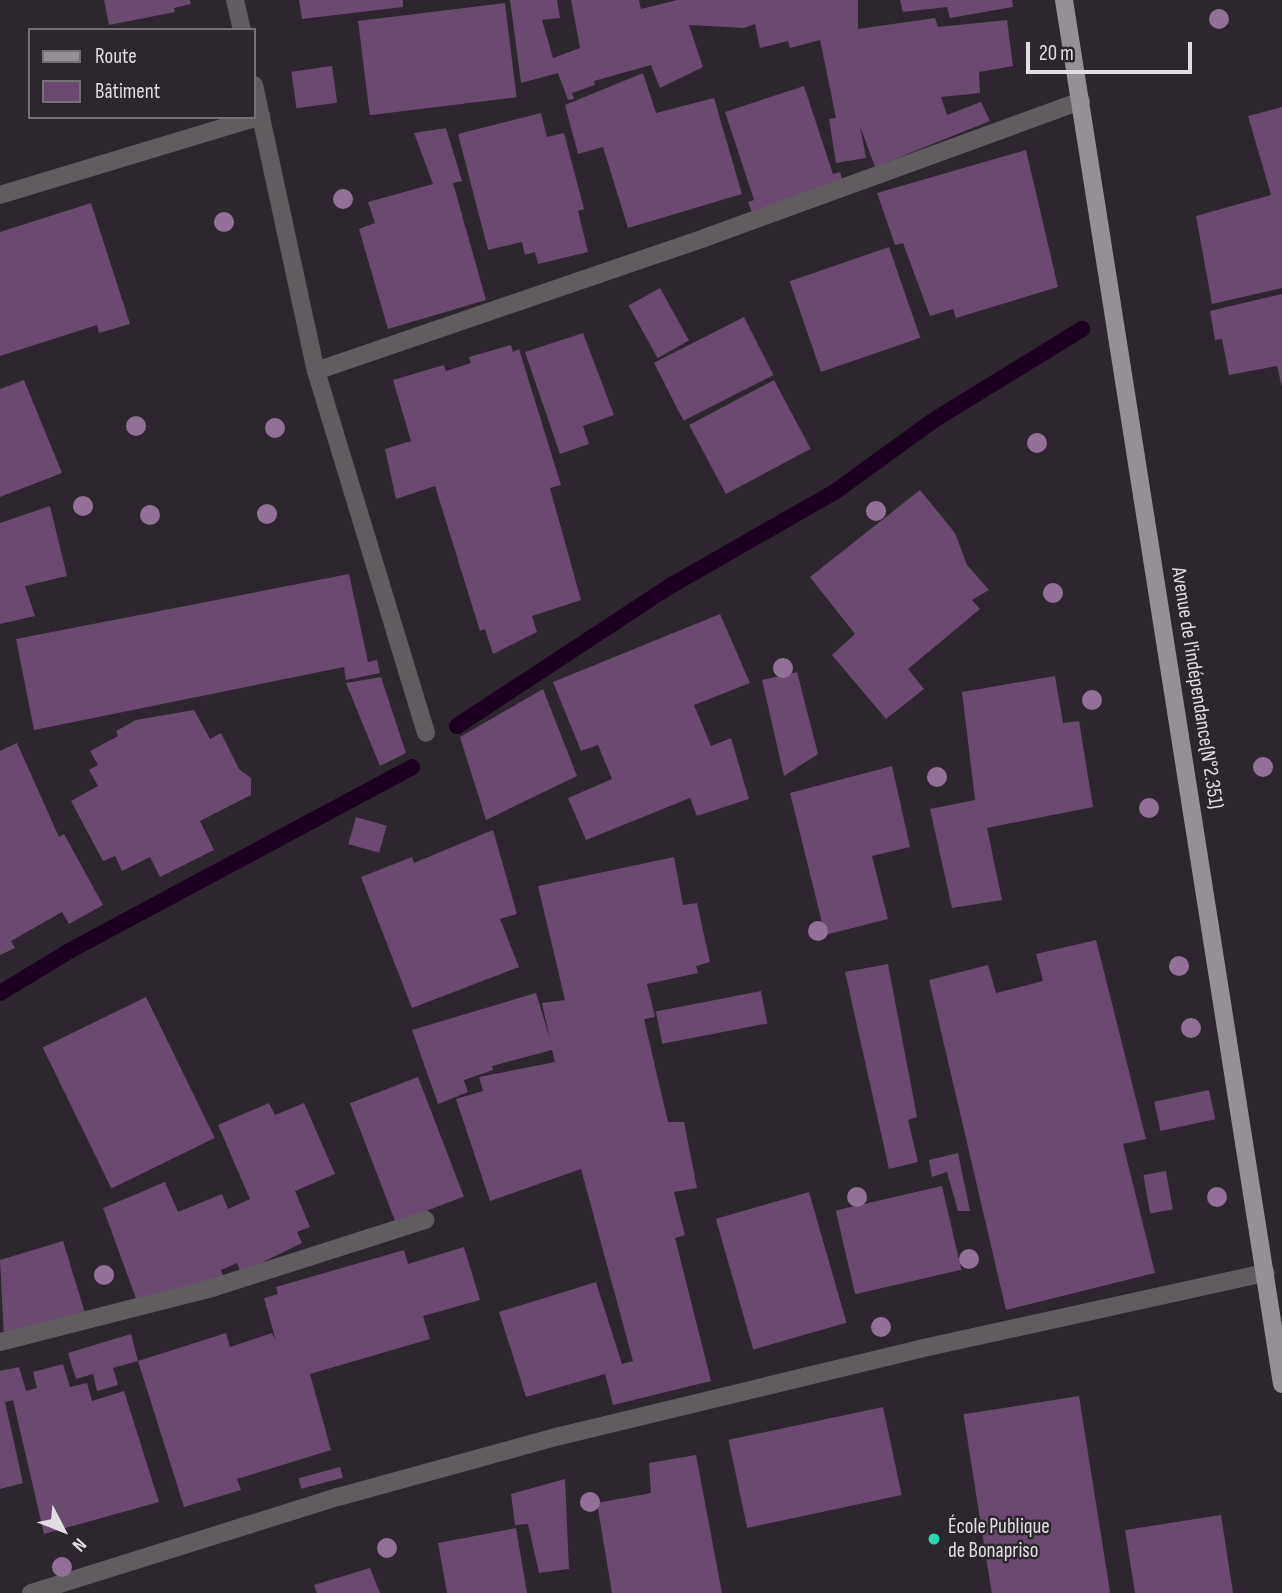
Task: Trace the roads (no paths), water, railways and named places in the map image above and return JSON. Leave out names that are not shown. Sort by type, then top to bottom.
[{"type":"main road","name":"Avenue de l'indépendance(N°2.351)","points":[[1064,0],[1282,1384]]},
{"type":"street","points":[[235,0],[242,28]]},
{"type":"street","points":[[256,94],[316,371],[426,733]]},
{"type":"street","points":[[316,371],[707,237],[1081,101]]},
{"type":"street","points":[[256,118],[261,116]]},
{"type":"street","points":[[0,195],[251,119]]},
{"type":"street","points":[[0,1342],[212,1288],[425,1220]]},
{"type":"street","points":[[31,1593],[338,1497],[560,1436],[919,1349],[1266,1273]]},
{"type":"waterway","points":[[457,726],[672,585],[836,491],[934,420],[1082,329]]},
{"type":"waterway","points":[[0,993],[71,950],[412,767]]},
{"type":"place","name":"École Publique de Bonapriso","points":[[934,1539]]}]
